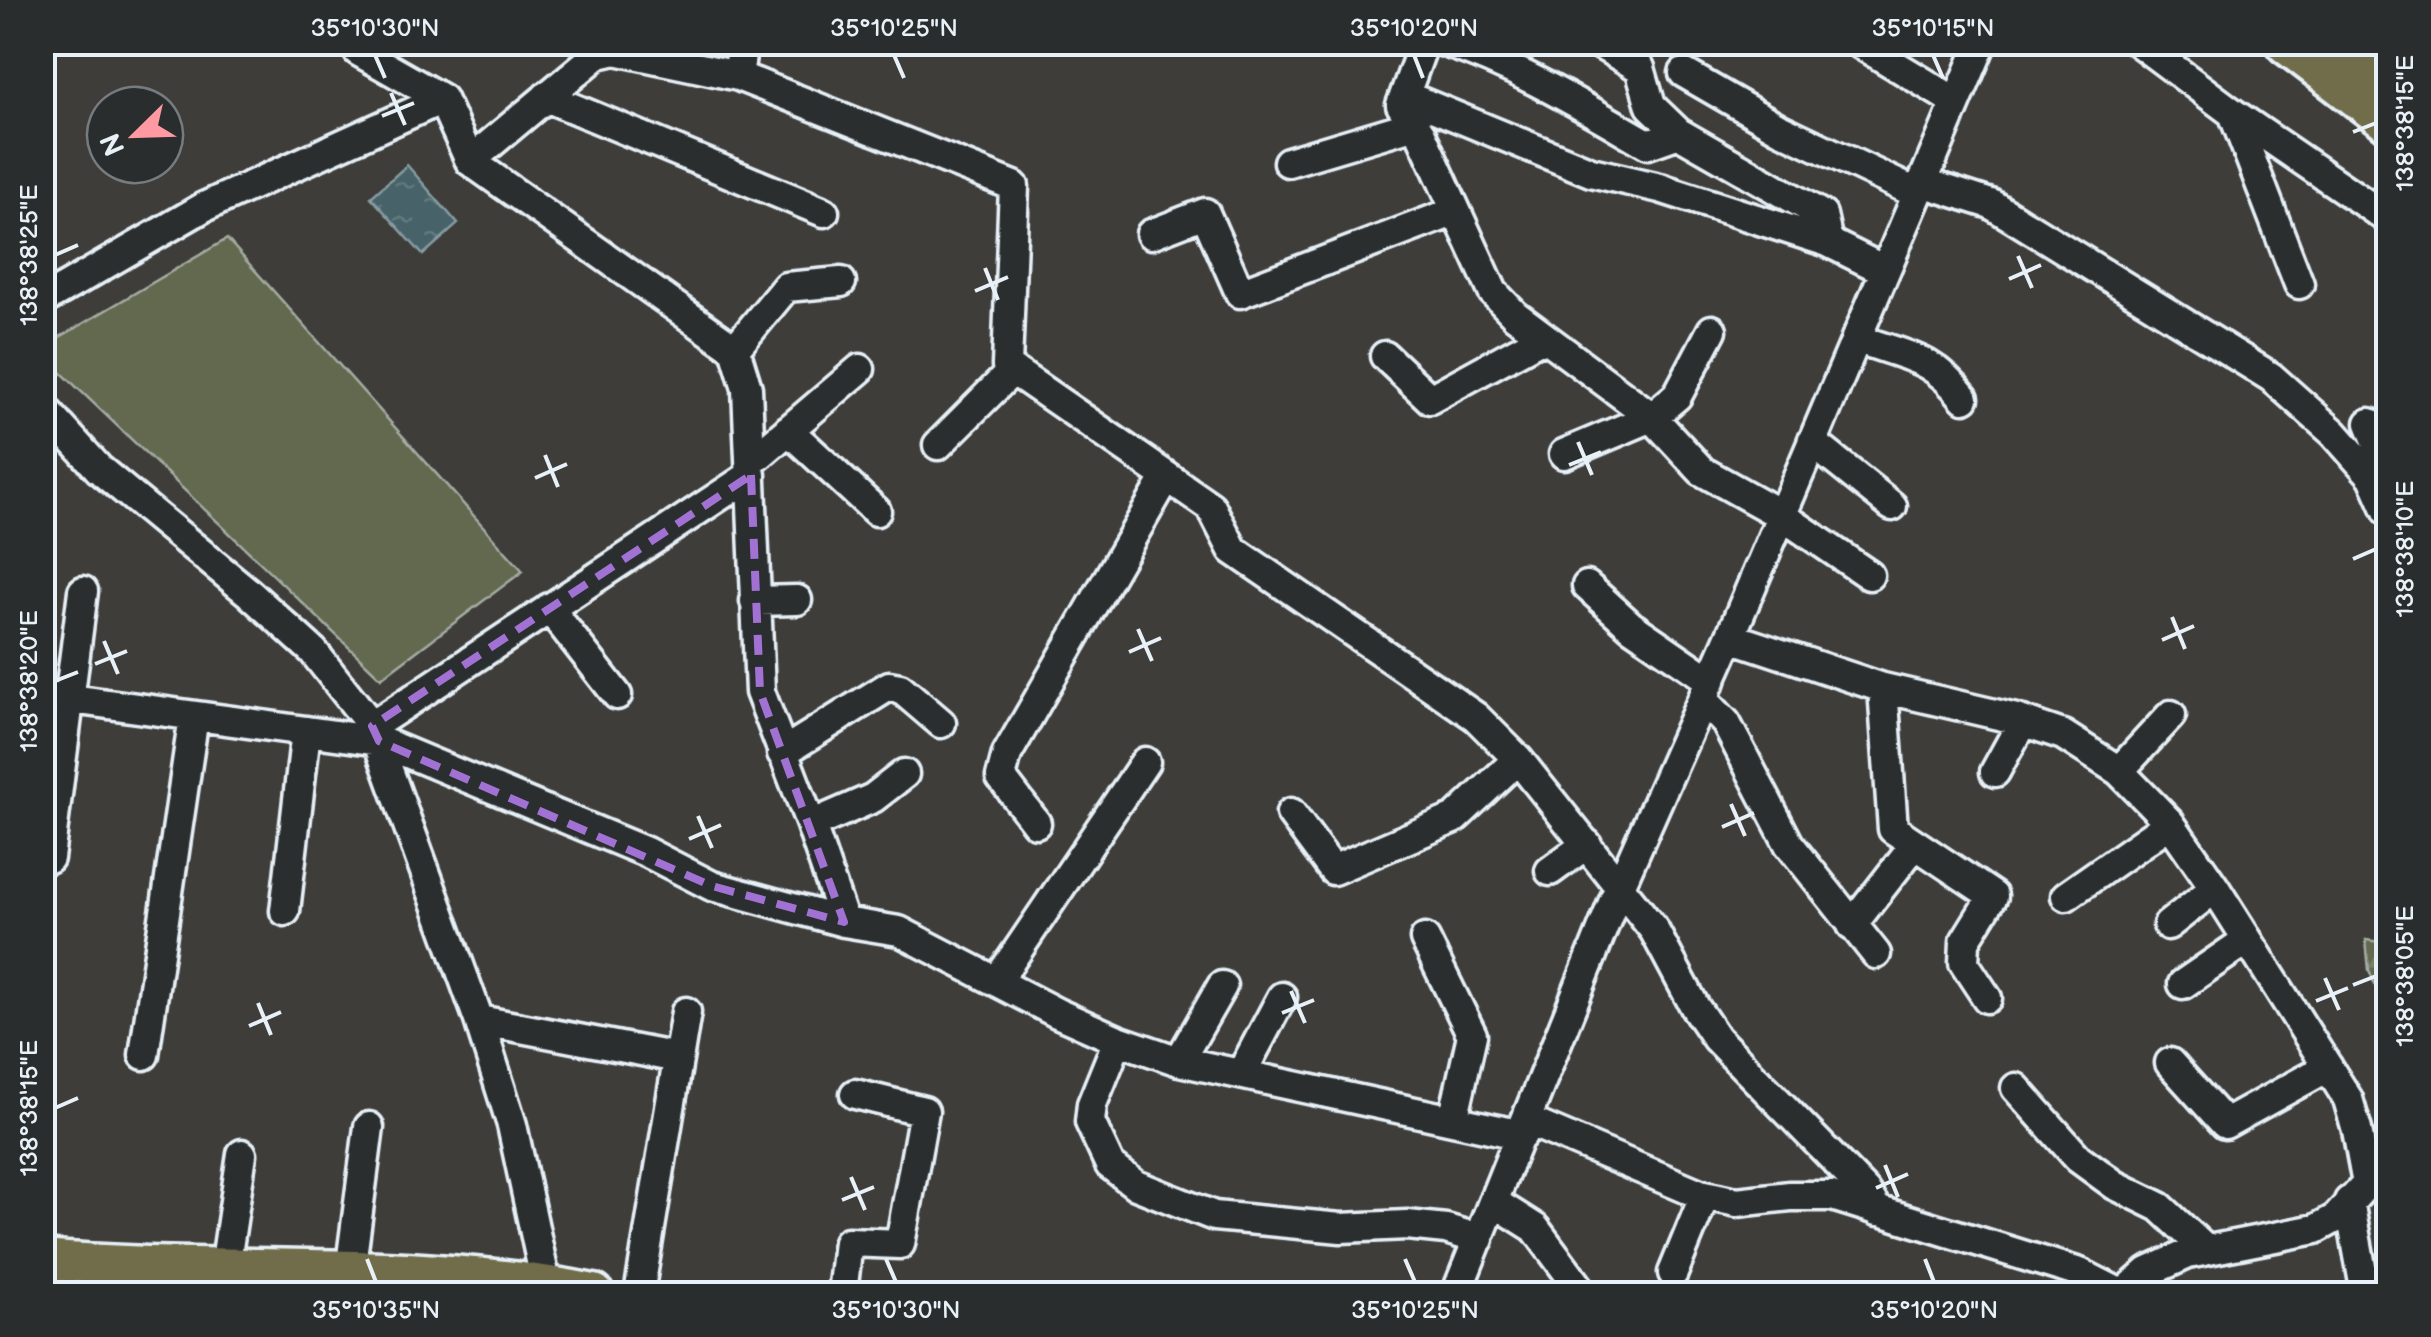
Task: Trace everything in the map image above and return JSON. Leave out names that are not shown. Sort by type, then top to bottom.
[{"type":"highway","points":[[2287,42],[2388,119]]},
{"type":"highway","points":[[2345,42],[2388,76]]},
{"type":"main road","points":[[42,1260],[474,1276],[594,1294]]},
{"type":"street","points":[[354,42],[358,50],[442,98],[470,160],[735,349],[747,388],[760,692],[844,922]]},
{"type":"street","points":[[738,76],[743,42]]},
{"type":"street","points":[[1424,42],[1401,105],[1421,134],[1493,292],[1543,337],[1652,417],[1702,471],[1781,515],[1869,575]]},
{"type":"street","points":[[1444,42],[1533,78],[1648,144],[1679,132]]},
{"type":"street","points":[[1596,42],[1640,68],[1651,106],[1679,132],[1822,216],[1828,242]]},
{"type":"street","points":[[1856,42],[1956,102]]},
{"type":"street","points":[[1456,1294],[1619,888],[1730,637],[1982,42]]},
{"type":"street","points":[[2138,42],[2388,219]]},
{"type":"street","points":[[470,160],[598,54],[615,50],[738,76],[1014,186],[1007,366],[1210,508],[1232,550],[1476,717],[1518,759],[1654,930],[1716,1038],[1865,1191],[1878,1211]]},
{"type":"street","points":[[1684,73],[1779,128],[1919,187],[1991,204],[2271,377],[2334,433],[2373,477],[2388,511]]},
{"type":"street","points":[[1406,96],[1592,172],[1660,188],[1828,242],[1884,270]]},
{"type":"street","points":[[546,97],[824,212]]},
{"type":"street","points":[[42,301],[204,207],[442,98]]},
{"type":"street","points":[[2234,113],[2299,284]]},
{"type":"street","points":[[1288,162],[1412,125]]},
{"type":"street","points":[[1151,234],[1204,214],[1240,293],[1456,211]]},
{"type":"street","points":[[735,349],[786,287],[841,282]]},
{"type":"street","points":[[1564,454],[1652,417],[1677,396],[1712,330]]},
{"type":"street","points":[[1384,356],[1430,399],[1543,337]]},
{"type":"street","points":[[1856,338],[1930,364],[1946,375],[1964,398]]},
{"type":"street","points":[[376,733],[751,468],[788,430],[860,370]]},
{"type":"street","points":[[938,444],[1012,370]]},
{"type":"street","points":[[42,406],[99,470],[248,592],[313,652],[376,733],[479,1020],[512,1125],[546,1284]]},
{"type":"street","points":[[2370,422],[2381,451],[2373,477]]},
{"type":"street","points":[[788,430],[876,511]]},
{"type":"street","points":[[1812,442],[1892,506]]},
{"type":"street","points":[[1036,823],[1002,777],[1006,754],[1166,478]]},
{"type":"street","points":[[1587,586],[1707,690],[1789,844],[1876,954]]},
{"type":"street","points":[[50,858],[84,591]]},
{"type":"street","points":[[755,602],[798,600]]},
{"type":"street","points":[[549,608],[617,695]]},
{"type":"street","points":[[1730,637],[1882,688],[2063,734],[2120,771],[2170,823],[2348,1098],[2366,1294]]},
{"type":"street","points":[[782,753],[889,686],[900,688],[942,723]]},
{"type":"street","points":[[1882,688],[1893,829],[1993,896],[1965,940],[1964,962],[1987,998]]},
{"type":"street","points":[[42,695],[306,731],[376,733],[646,852],[712,886],[844,922],[900,932],[1057,1014],[1179,1061],[1454,1120],[1525,1128],[1705,1195],[1736,1202],[1832,1196],[2080,1273],[2122,1294],[2148,1272],[2206,1250],[2316,1229],[2336,1218],[2388,1160]]},
{"type":"street","points":[[2120,771],[2172,715]]},
{"type":"street","points":[[144,1055],[194,716]]},
{"type":"street","points":[[1996,772],[2023,722]]},
{"type":"street","points":[[285,910],[306,731]]},
{"type":"street","points":[[1291,813],[1333,870],[1455,818],[1518,759]]},
{"type":"street","points":[[997,981],[1146,762]]},
{"type":"street","points":[[811,825],[873,798],[904,774]]},
{"type":"street","points":[[2066,896],[2170,823]]},
{"type":"street","points":[[1550,871],[1587,844]]},
{"type":"street","points":[[1852,925],[1915,844]]},
{"type":"street","points":[[2168,925],[2215,888]]},
{"type":"street","points":[[1425,939],[1472,1034],[1454,1120]]},
{"type":"street","points":[[2183,984],[2247,940]]},
{"type":"street","points":[[1179,1061],[1222,986]]},
{"type":"street","points":[[1241,1074],[1282,997]]},
{"type":"street","points":[[639,1294],[686,1012]]},
{"type":"street","points":[[479,1020],[678,1058]]},
{"type":"street","points":[[1118,1040],[1092,1104],[1090,1122],[1110,1165],[1136,1186],[1214,1216],[1341,1228],[1407,1225],[1446,1229],[1479,1239]]},
{"type":"street","points":[[2170,1062],[2226,1124],[2328,1068]]},
{"type":"street","points":[[2016,1088],[2078,1158],[2115,1186],[2160,1207],[2206,1250]]},
{"type":"street","points":[[842,1294],[848,1242],[900,1244],[924,1111],[855,1094]]},
{"type":"street","points":[[350,1272],[369,1127]]},
{"type":"street","points":[[225,1268],[242,1154]]},
{"type":"street","points":[[1673,1272],[1705,1195]]},
{"type":"street","points":[[1494,1202],[1535,1228],[1584,1294]]},
{"type":"highlighted area","points":[[751,475],[760,692],[844,922],[712,886],[379,741],[372,726]]},
{"type":"green space","points":[[227,239],[523,571],[381,678],[43,355],[43,347]]},
{"type":"green space","points":[[2366,940],[2382,942],[2388,958],[2388,1017],[2369,970]]},
{"type":"green space","points":[[167,1282],[268,1294],[43,1294],[42,1287]]},
{"type":"water","points":[[407,165],[458,224],[423,255],[371,197]]}]
